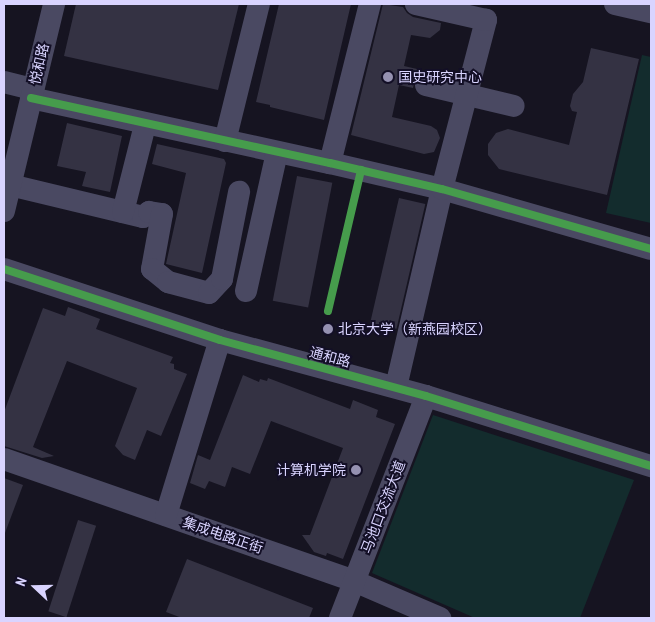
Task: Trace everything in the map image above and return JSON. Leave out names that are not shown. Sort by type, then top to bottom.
[{"type":"street","name":"悦和路","points":[[4,211],[54,4]]},
{"type":"street","points":[[225,141],[259,4]]},
{"type":"street","points":[[330,163],[370,4]]},
{"type":"street","points":[[396,387],[442,190],[486,20],[416,4]]},
{"type":"street","points":[[616,4],[651,12]]},
{"type":"street","points":[[4,82],[32,94],[145,125],[330,163],[442,190],[651,249]]},
{"type":"street","points":[[426,85],[514,106]]},
{"type":"street","points":[[123,212],[145,125]]},
{"type":"street","points":[[246,291],[276,152]]},
{"type":"street","points":[[10,185],[143,217],[149,212],[162,214],[152,269],[168,282],[209,293],[222,279],[239,192]]},
{"type":"street","name":"通和路","points":[[4,269],[220,340],[396,387],[651,466]]},
{"type":"street","points":[[166,516],[220,340]]},
{"type":"street","name":"马池口交流大道","points":[[340,618],[426,396]]},
{"type":"street","name":"集成电路正街","points":[[4,459],[354,580],[440,618]]},
{"type":"green space","points":[[642,55],[651,57],[651,223],[606,213]]},
{"type":"green space","points":[[433,415],[634,480],[580,618],[475,618],[372,573]]},
{"type":"building","points":[[76,4],[239,4],[218,90],[64,56]]},
{"type":"building","points":[[279,4],[351,4],[324,120],[256,102]]},
{"type":"building","name":"国史研究中心","points":[[383,4],[403,7],[413,17],[441,23],[440,30],[430,38],[411,35],[404,66],[417,69],[413,88],[399,85],[392,117],[431,126],[437,130],[440,138],[434,152],[424,154],[351,135]]},
{"type":"building","points":[[591,48],[639,59],[607,195],[499,169],[488,155],[488,144],[496,133],[508,129],[569,145],[577,112],[572,111],[570,106],[573,94],[583,82]]},
{"type":"building","points":[[67,123],[122,136],[110,192],[82,186],[86,172],[57,166]]},
{"type":"building","points":[[157,144],[224,159],[226,163],[202,273],[166,264],[186,173],[152,164]]},
{"type":"building","points":[[297,176],[332,183],[308,308],[273,301]]},
{"type":"building","points":[[399,198],[425,204],[397,329],[370,323]]},
{"type":"building","points":[[68,307],[100,319],[96,329],[173,357],[170,363],[174,364],[174,369],[187,374],[161,436],[147,430],[135,460],[123,455],[115,446],[137,388],[67,361],[33,447],[54,456],[42,458],[4,446],[4,412],[43,308],[65,316]]},
{"type":"building","name":"计算机学院","points":[[243,375],[259,382],[260,379],[267,381],[268,378],[350,409],[353,400],[378,410],[376,417],[395,424],[343,559],[327,553],[326,556],[314,552],[302,535],[310,535],[343,448],[271,421],[250,474],[232,467],[225,487],[209,481],[205,489],[190,483],[198,455],[210,460]]},
{"type":"building","points":[[4,478],[23,485],[5,533],[4,533]]},
{"type":"building","points":[[78,520],[96,526],[66,617],[48,611]]},
{"type":"building","points":[[187,559],[313,608],[309,618],[182,618],[166,612]]},
{"type":"cycle path","points":[[31,98],[442,189],[651,249]]},
{"type":"cycle path","points":[[328,311],[361,170]]},
{"type":"cycle path","points":[[4,269],[220,340],[426,396],[651,466]]},
{"type":"place","name":"国史研究中心","points":[[388,77]]},
{"type":"place","name":"北京大学（新燕园校区）","points":[[328,329]]},
{"type":"place","name":"计算机学院","points":[[356,470]]}]
